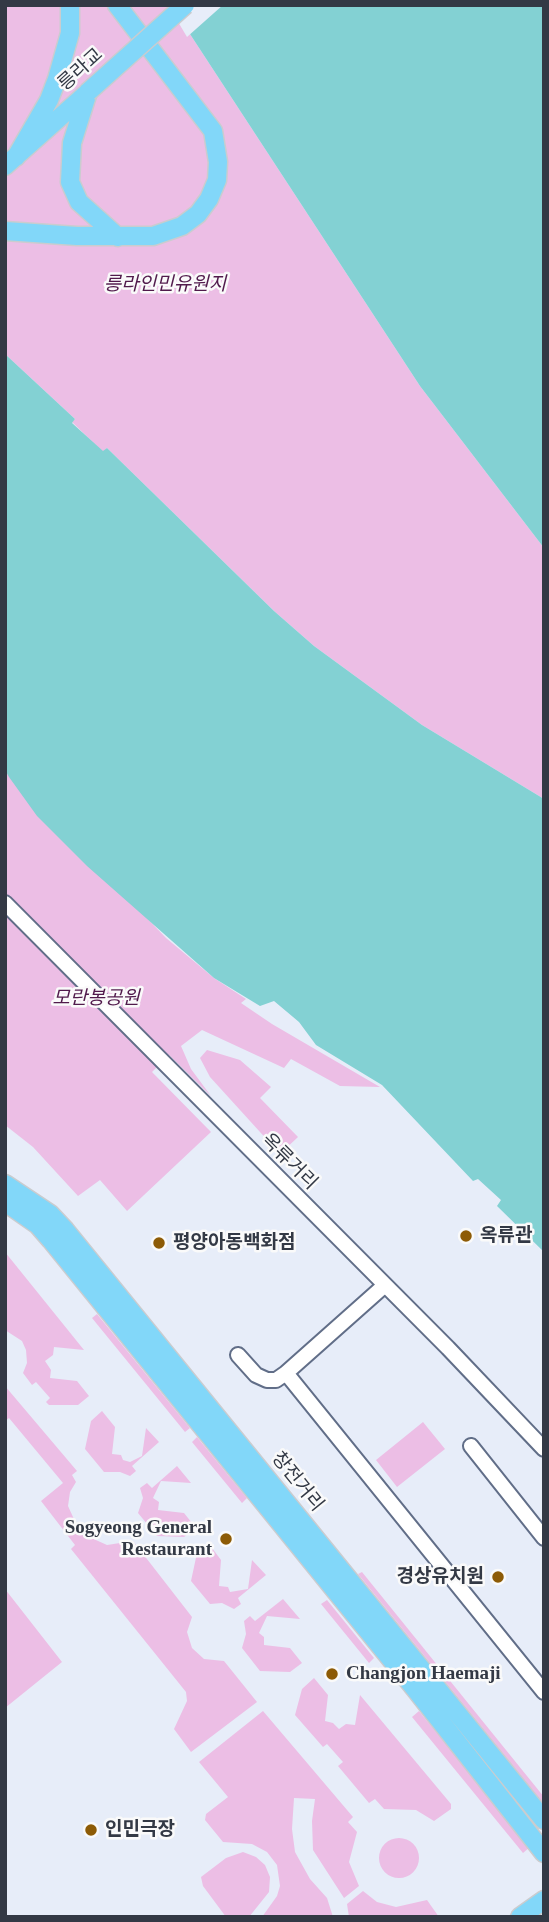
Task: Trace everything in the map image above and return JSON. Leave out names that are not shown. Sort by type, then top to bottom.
[{"type":"main road","points":[[10,161],[49,100],[70,33],[70,5]]},
{"type":"main road","points":[[5,231],[118,237],[153,236],[182,226],[198,214],[209,199],[216,180],[217,142],[205,118],[117,5]]},
{"type":"main road","name":"릉라교","points":[[10,161],[185,5]]},
{"type":"main road","points":[[88,92],[72,143],[70,182],[79,202],[118,237]]},
{"type":"main road","name":"창전거리","points":[[5,1184],[50,1214],[65,1230],[544,1820]]},
{"type":"main road","name":"창전거리","points":[[5,1202],[38,1225],[416,1690],[544,1853]]},
{"type":"main road","points":[[520,1917],[544,1900]]},
{"type":"street","name":"옥류거리","points":[[5,904],[497,1397],[544,1449]]},
{"type":"street","points":[[238,1354],[256,1375],[267,1380],[276,1380],[385,1285]]},
{"type":"street","points":[[286,1373],[544,1692]]},
{"type":"street","points":[[471,1446],[544,1538]]},
{"type":"green space","name":"릉라인민유원지","points":[[5,5],[171,5],[420,386],[544,548],[544,799],[422,725],[314,646],[274,611],[107,448],[103,452],[72,422],[75,419],[5,354]]},
{"type":"green space","name":"모란봉공원","points":[[5,770],[166,938],[214,978],[246,999],[241,1003],[380,1087],[340,1086],[291,1059],[284,1068],[202,1030],[181,1046],[191,1069],[211,1096],[169,1055],[152,1072],[211,1132],[127,1211],[100,1180],[78,1196],[33,1147],[5,1125]]},
{"type":"green space","points":[[207,1050],[240,1060],[271,1087],[260,1098],[298,1137],[280,1154],[210,1077],[200,1058]]},
{"type":"green space","points":[[5,1252],[84,1350],[54,1347],[53,1355],[45,1361],[51,1370],[50,1378],[77,1381],[89,1396],[78,1405],[49,1405],[46,1402],[50,1398],[36,1382],[32,1385],[23,1373],[27,1363],[26,1350],[22,1341],[5,1330]]},
{"type":"green space","points":[[97,1314],[190,1428],[185,1432],[92,1318]]},
{"type":"green space","points":[[5,1386],[77,1471],[72,1475],[76,1482],[70,1492],[68,1506],[78,1528],[87,1536],[107,1545],[133,1541],[192,1617],[187,1632],[192,1648],[204,1659],[224,1661],[257,1702],[191,1752],[174,1729],[187,1701],[186,1692],[71,1549],[75,1545],[41,1501],[63,1483],[9,1418],[5,1421]]},
{"type":"green space","points":[[102,1411],[115,1427],[112,1454],[121,1455],[123,1460],[130,1462],[142,1456],[146,1428],[159,1442],[132,1466],[136,1471],[130,1476],[120,1472],[104,1472],[85,1449],[91,1421]]},
{"type":"green space","points":[[423,1422],[445,1449],[397,1487],[376,1460]]},
{"type":"green space","points":[[197,1437],[247,1498],[242,1503],[192,1442]]},
{"type":"green space","points":[[177,1466],[191,1483],[161,1481],[153,1498],[159,1502],[158,1510],[184,1513],[196,1528],[184,1537],[157,1536],[138,1513],[143,1498],[140,1488],[147,1483],[152,1488]]},
{"type":"green space","points":[[209,1544],[221,1560],[219,1586],[228,1587],[230,1592],[248,1589],[252,1560],[266,1575],[238,1598],[241,1604],[234,1609],[222,1603],[210,1604],[191,1581],[197,1553]]},
{"type":"green space","points":[[362,1572],[544,1797],[544,1804],[358,1574]]},
{"type":"green space","points":[[5,1589],[62,1662],[5,1708]]},
{"type":"green space","points":[[283,1599],[300,1619],[267,1616],[259,1633],[264,1637],[264,1645],[290,1648],[302,1663],[290,1672],[260,1671],[242,1648],[246,1634],[244,1621],[250,1616],[255,1621]]},
{"type":"green space","points":[[327,1600],[374,1658],[369,1663],[321,1604]]},
{"type":"green space","points":[[314,1678],[328,1695],[325,1721],[333,1723],[339,1729],[346,1724],[355,1725],[360,1695],[451,1804],[451,1809],[434,1821],[416,1810],[384,1809],[375,1799],[369,1803],[338,1766],[343,1762],[327,1744],[323,1747],[295,1715],[302,1689]]},
{"type":"green space","points":[[263,1711],[353,1817],[348,1822],[357,1832],[349,1862],[359,1886],[344,1898],[313,1850],[312,1821],[315,1799],[294,1798],[292,1829],[295,1852],[310,1879],[327,1898],[333,1917],[262,1917],[277,1896],[280,1886],[277,1865],[267,1852],[252,1844],[223,1842],[205,1820],[206,1814],[228,1797],[199,1762]]},
{"type":"green space","points":[[419,1711],[530,1847],[523,1853],[412,1717]]},
{"type":"green space","points":[[399,1838],[413,1844],[419,1858],[413,1872],[399,1878],[385,1872],[379,1858],[385,1844]]},
{"type":"green space","points":[[243,1852],[256,1857],[265,1865],[270,1877],[269,1892],[249,1917],[226,1917],[203,1886],[201,1877],[226,1858]]},
{"type":"green space","points":[[363,1891],[377,1902],[396,1907],[427,1900],[439,1917],[349,1917],[347,1904]]},
{"type":"water","points":[[171,5],[544,5],[544,548],[420,386]]},
{"type":"water","points":[[5,354],[75,419],[72,423],[103,451],[107,448],[274,611],[314,646],[422,725],[544,799],[544,1252],[497,1206],[501,1200],[478,1179],[473,1181],[382,1085],[316,1045],[299,1022],[274,1001],[260,1006],[214,978],[87,866],[37,816],[9,777],[5,770]]},
{"type":"pier","points":[[168,5],[223,5],[187,37]]},
{"type":"place","name":"옥류관","points":[[466,1236]]},
{"type":"place","name":"평양아동백화점","points":[[159,1243]]},
{"type":"place","name":"Sogyeong General Restaurant","points":[[226,1539]]},
{"type":"place","name":"경상유치원","points":[[498,1577]]},
{"type":"place","name":"Changjon Haemaji","points":[[332,1674]]},
{"type":"place","name":"인민극장","points":[[91,1830]]}]
